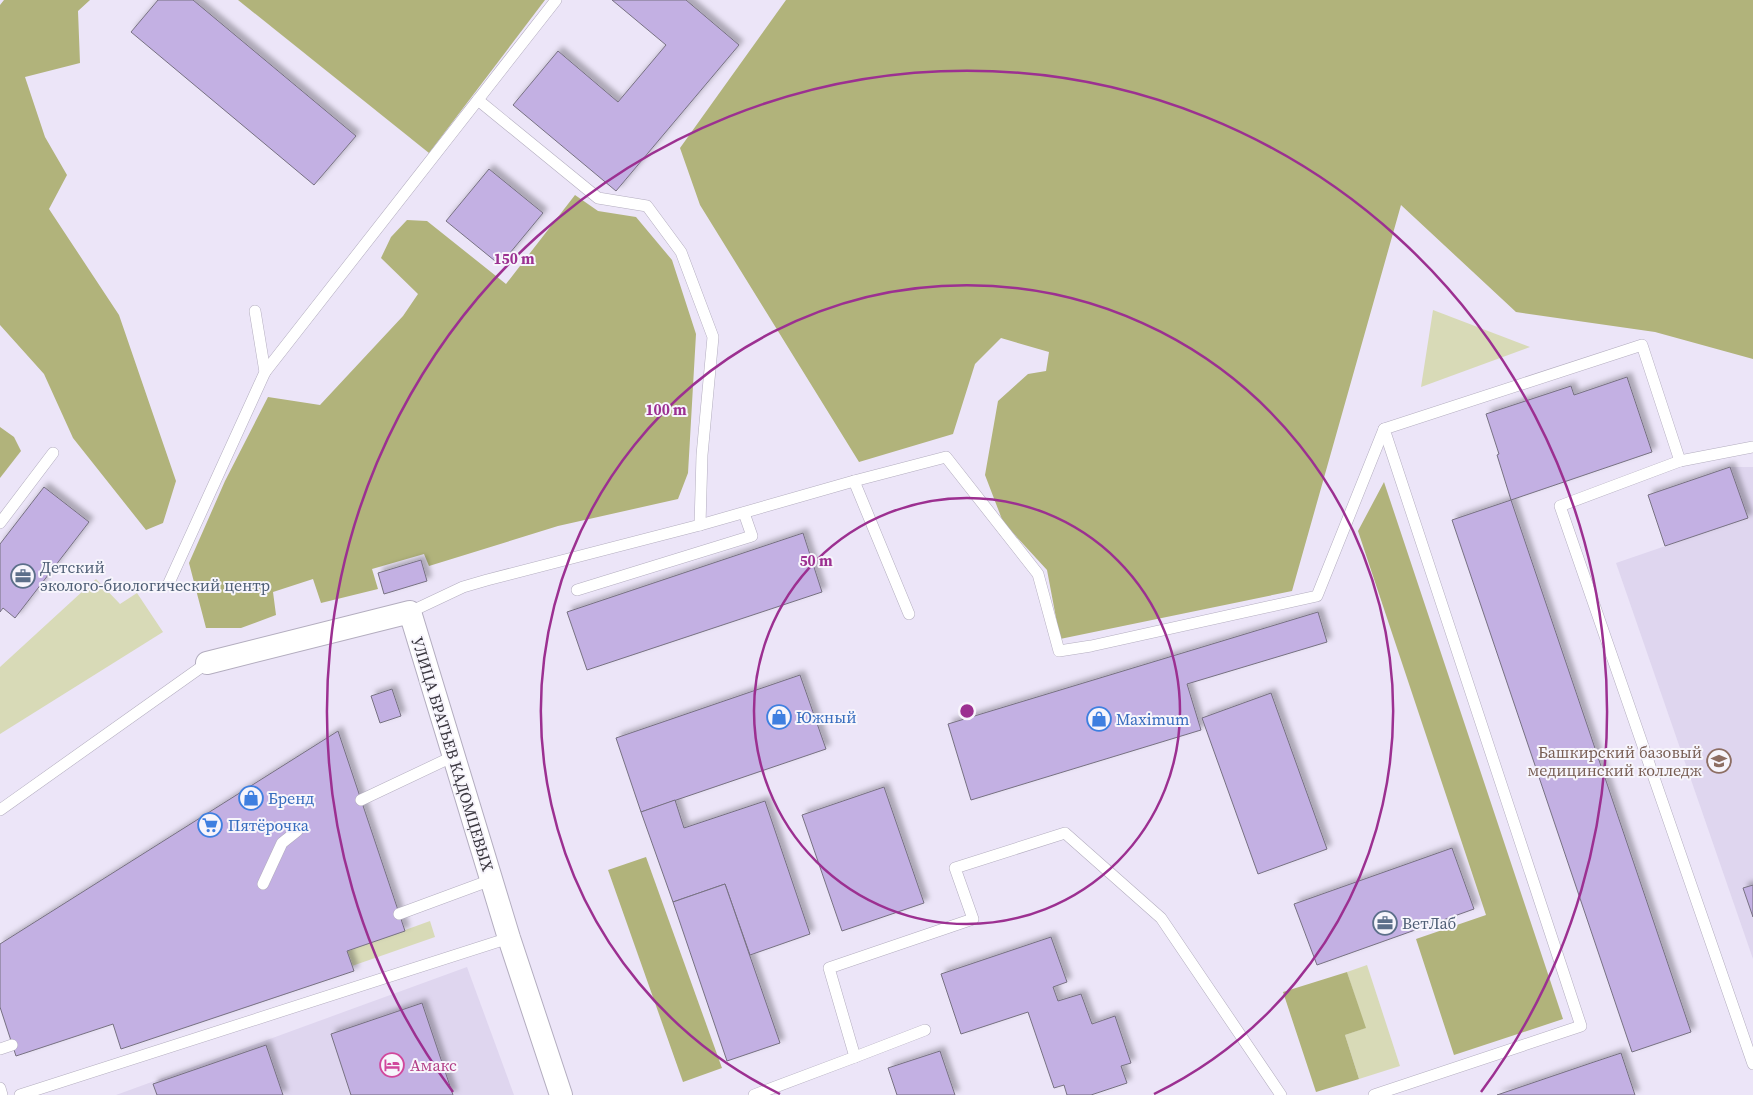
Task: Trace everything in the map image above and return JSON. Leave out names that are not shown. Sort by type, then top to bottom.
[{"type":"street","points":[[207,663],[410,612]]},
{"type":"street","name":"УЛИЦА БРАТЬЕВ КАДОМЦЕВЫХ","points":[[410,612],[509,938],[561,1095]]},
{"type":"lane","points":[[168,585],[266,372],[556,0]]},
{"type":"lane","points":[[478,100],[598,198],[647,206],[681,252],[713,337],[702,462],[700,526]]},
{"type":"lane","points":[[256,311],[266,372]]},
{"type":"lane","points":[[1384,429],[1642,345],[1680,461]]},
{"type":"lane","points":[[410,612],[463,587],[487,580],[700,526],[854,481],[946,457],[1038,574],[1060,651],[1101,644],[1317,596],[1384,429]]},
{"type":"lane","points":[[1374,1095],[1581,1026],[1384,429]]},
{"type":"lane","points":[[1753,447],[1680,461],[1560,506],[1753,1064]]},
{"type":"lane","points":[[0,523],[53,454]]},
{"type":"lane","points":[[854,481],[909,614]]},
{"type":"lane","points":[[577,590],[752,536],[744,513]]},
{"type":"lane","points":[[0,810],[207,663]]},
{"type":"lane","points":[[361,800],[454,756]]},
{"type":"lane","points":[[262,884],[282,843],[297,831]]},
{"type":"lane","points":[[855,1057],[830,968],[973,919],[955,868],[1065,834],[1161,918],[1282,1095]]},
{"type":"lane","points":[[399,914],[491,880]]},
{"type":"lane","points":[[20,1095],[509,938]]},
{"type":"lane","points":[[754,1095],[925,1030]]},
{"type":"lane","points":[[0,1049],[12,1045]]},
{"type":"lane","points":[[0,1088],[2,1095]]},
{"type":"shaded area","name":"Башкирский базовый медицинский колледж","points":[[1730,467],[1753,467],[1753,959],[1616,563],[1747,518]]},
{"type":"shaded area","points":[[467,967],[514,1095],[116,1095]]},
{"type":"green space","points":[[4,0],[90,0],[78,11],[80,63],[25,77],[45,137],[67,175],[49,209],[119,315],[176,481],[163,523],[146,530],[73,438],[44,374],[0,325],[0,5]]},
{"type":"green space","points":[[238,0],[545,0],[429,153]]},
{"type":"green space","points":[[786,0],[1753,0],[1753,359],[1655,332],[1516,312],[1401,205],[1292,591],[1060,639],[1047,570],[1003,522],[985,475],[998,401],[1028,374],[1046,371],[1049,352],[1001,338],[975,364],[953,434],[859,462],[700,205],[680,148]]},
{"type":"green space","points":[[575,195],[598,211],[636,217],[672,260],[696,334],[688,473],[678,499],[558,526],[429,566],[424,554],[372,569],[378,589],[321,603],[313,579],[273,592],[276,615],[241,628],[206,628],[189,563],[225,481],[268,397],[320,405],[403,316],[418,294],[381,258],[391,237],[407,220],[427,221],[506,284]]},
{"type":"green space","points":[[1433,310],[1530,347],[1421,387]]},
{"type":"green space","points":[[0,427],[14,437],[21,451],[0,478]]},
{"type":"green space","points":[[1384,482],[1563,1019],[1454,1055],[1416,939],[1486,915],[1358,531]]},
{"type":"green space","points":[[96,579],[120,604],[137,593],[163,632],[0,734],[0,667]]},
{"type":"green space","points":[[646,857],[722,1068],[683,1082],[608,870]]},
{"type":"green space","points":[[430,921],[435,937],[352,966],[347,951]]},
{"type":"green space","points":[[1367,965],[1400,1066],[1359,1079],[1345,1035],[1365,1028],[1347,972]]},
{"type":"green space","points":[[1347,972],[1366,1028],[1345,1035],[1359,1079],[1316,1092],[1283,992]]},
{"type":"building","points":[[158,0],[193,0],[356,136],[314,185],[131,32]]},
{"type":"building","points":[[612,0],[686,0],[739,45],[616,191],[513,105],[558,51],[618,102],[666,45]]},
{"type":"building","points":[[489,169],[543,213],[500,265],[446,221]]},
{"type":"building","points":[[1627,377],[1652,452],[1511,500],[1486,414],[1571,386],[1574,395]]},
{"type":"building","points":[[1730,467],[1748,518],[1665,546],[1648,495]]},
{"type":"building","name":"Детский эколого-биологический центр","points":[[44,487],[89,522],[15,618],[3,608],[0,612],[0,544]]},
{"type":"building","points":[[1511,500],[1691,1032],[1632,1052],[1452,520]]},
{"type":"building","points":[[803,533],[822,592],[587,670],[567,612]]},
{"type":"building","points":[[421,560],[427,581],[384,594],[378,573]]},
{"type":"building","points":[[1318,612],[1327,642],[1187,684],[1201,730],[971,800],[948,724]]},
{"type":"building","points":[[800,675],[826,749],[641,812],[616,738]]},
{"type":"building","points":[[392,689],[401,716],[380,723],[371,696]]},
{"type":"building","points":[[1271,693],[1327,849],[1258,874],[1202,718]]},
{"type":"building","points":[[338,731],[405,931],[347,951],[354,971],[121,1049],[113,1024],[16,1056],[0,1007],[0,944]]},
{"type":"building","points":[[884,787],[924,903],[842,931],[802,815]]},
{"type":"building","points":[[675,800],[684,828],[765,801],[810,934],[750,955],[725,884],[673,902],[641,812]]},
{"type":"building","points":[[1452,848],[1474,909],[1317,965],[1294,904]]},
{"type":"building","points":[[725,884],[780,1043],[727,1061],[673,902]]},
{"type":"building","points":[[1753,885],[1753,917],[1743,888]]},
{"type":"building","points":[[1051,937],[1067,982],[1053,987],[1058,1001],[1081,994],[1092,1024],[1115,1016],[1131,1063],[1121,1066],[1127,1083],[1091,1095],[1067,1095],[1064,1085],[1054,1088],[1028,1012],[961,1034],[941,974]]},
{"type":"building","name":"Амакс","points":[[422,1003],[453,1095],[351,1095],[331,1034]]},
{"type":"building","points":[[266,1045],[283,1095],[157,1095],[153,1084]]},
{"type":"building","points":[[940,1051],[955,1095],[897,1095],[888,1068]]},
{"type":"building","points":[[1621,1053],[1635,1095],[1497,1095],[1591,1063]]},
{"type":"place","name":"Детский эколого-биологический центр","points":[[23,576]]},
{"type":"place","name":"Южный","points":[[779,717]]},
{"type":"place","name":"Maximum","points":[[1099,719]]},
{"type":"place","name":"Башкирский базовый медицинский колледж","points":[[1719,761]]},
{"type":"place","name":"Бренд","points":[[251,798]]},
{"type":"place","name":"Пятёрочка","points":[[210,825]]},
{"type":"place","name":"ВетЛаб","points":[[1385,923]]},
{"type":"place","name":"Амакс","points":[[392,1065]]}]
